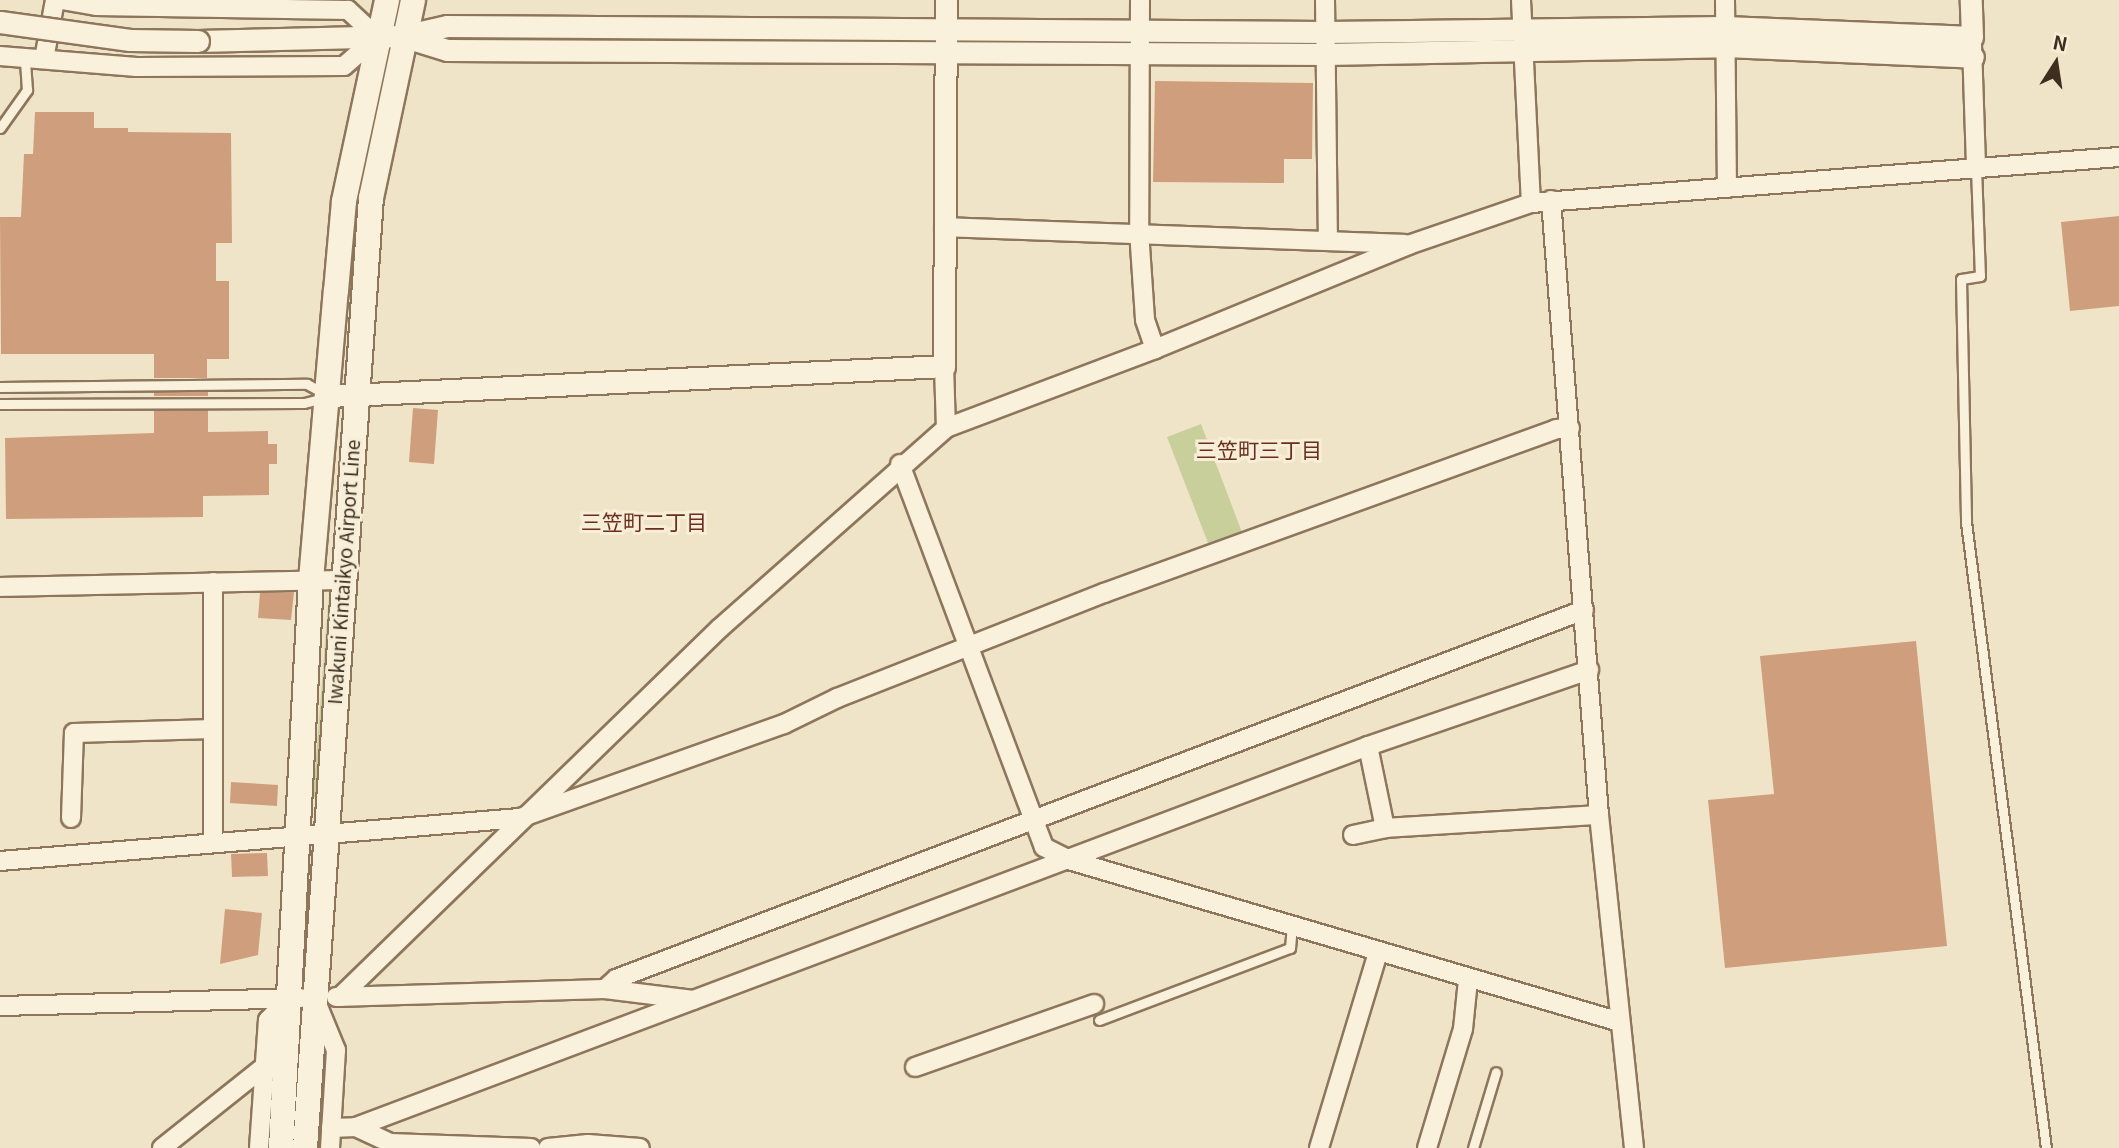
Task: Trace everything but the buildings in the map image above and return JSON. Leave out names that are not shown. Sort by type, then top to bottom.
[{"type":"main road","name":"Iwakuni Kintaikyo Airport Line","points":[[281,1148],[312,580],[344,201],[387,0]]},
{"type":"main road","name":"Iwakuni Kintaikyo Airport Line","points":[[305,1148],[355,392],[372,198],[403,36],[413,0]]},
{"type":"street","points":[[44,59],[55,0]]},
{"type":"street","points":[[62,0],[96,6],[297,7],[348,10],[377,37]]},
{"type":"street","points":[[946,0],[946,428]]},
{"type":"street","points":[[1140,0],[1139,231],[1145,320],[1155,349]]},
{"type":"street","points":[[1325,0],[1328,239]]},
{"type":"street","points":[[1521,0],[1531,203]]},
{"type":"street","points":[[1724,0],[1727,188]]},
{"type":"street","points":[[1971,0],[1976,168]]},
{"type":"street","points":[[0,22],[131,40],[198,41],[403,36],[446,26],[946,27],[1326,54],[1522,52],[1725,36]]},
{"type":"street","points":[[403,36],[447,50],[946,54],[1140,40],[1325,32],[1521,30],[1972,47]]},
{"type":"street","points":[[0,56],[195,68],[344,66],[377,37]]},
{"type":"street","points":[[340,997],[520,818],[900,464],[946,428],[1155,349],[1408,245],[1531,203],[2119,156]]},
{"type":"street","points":[[1551,200],[1590,670],[1599,815],[1634,1148]]},
{"type":"street","points":[[944,227],[1139,231],[1408,245]]},
{"type":"street","points":[[329,397],[355,392],[944,366]]},
{"type":"street","points":[[0,862],[300,834],[520,818],[784,724],[837,698],[1116,589],[1556,429],[1570,428]]},
{"type":"street","points":[[900,464],[1044,847],[1069,860],[1620,1022]]},
{"type":"street","points":[[0,587],[343,580]]},
{"type":"street","points":[[213,582],[214,843]]},
{"type":"street","points":[[605,989],[615,979],[1584,610]]},
{"type":"street","points":[[331,1128],[356,1127],[1368,746],[1590,670]]},
{"type":"street","points":[[71,818],[74,733],[213,729]]},
{"type":"street","points":[[1368,746],[1385,828]]},
{"type":"street","points":[[1353,835],[1385,828],[1599,815]]},
{"type":"street","points":[[1318,1148],[1378,952]]},
{"type":"street","points":[[1427,1148],[1463,1029],[1468,979]]},
{"type":"street","points":[[0,1006],[605,989],[693,1000]]},
{"type":"street","points":[[314,998],[336,1050],[330,1148]]},
{"type":"street","points":[[259,1148],[268,1020],[289,999]]},
{"type":"street","points":[[915,1067],[1097,1012]]},
{"type":"street","points":[[162,1148],[264,1067]]},
{"type":"street","points":[[356,1127],[390,1143],[531,1148]]},
{"type":"street","points":[[548,1148],[588,1144],[639,1148]]},
{"type":"lane","points":[[0,128],[27,90],[25,56]]},
{"type":"lane","points":[[1976,168],[1980,276],[1961,279],[1966,523],[2046,1148]]},
{"type":"lane","points":[[0,387],[307,384],[329,397]]},
{"type":"lane","points":[[0,404],[304,403],[329,397]]},
{"type":"lane","points":[[1097,1012],[1290,948],[1292,926]]},
{"type":"lane","points":[[1473,1148],[1496,1072]]},
{"type":"green space","points":[[1201,424],[1243,535],[1210,548],[1167,437]]},
{"type":"green space","points":[[329,592],[321,799],[317,799],[313,796]]},
{"type":"district","name":"三笠町三丁目","points":[[1259,449]]},
{"type":"district","name":"三笠町二丁目","points":[[644,521]]}]
